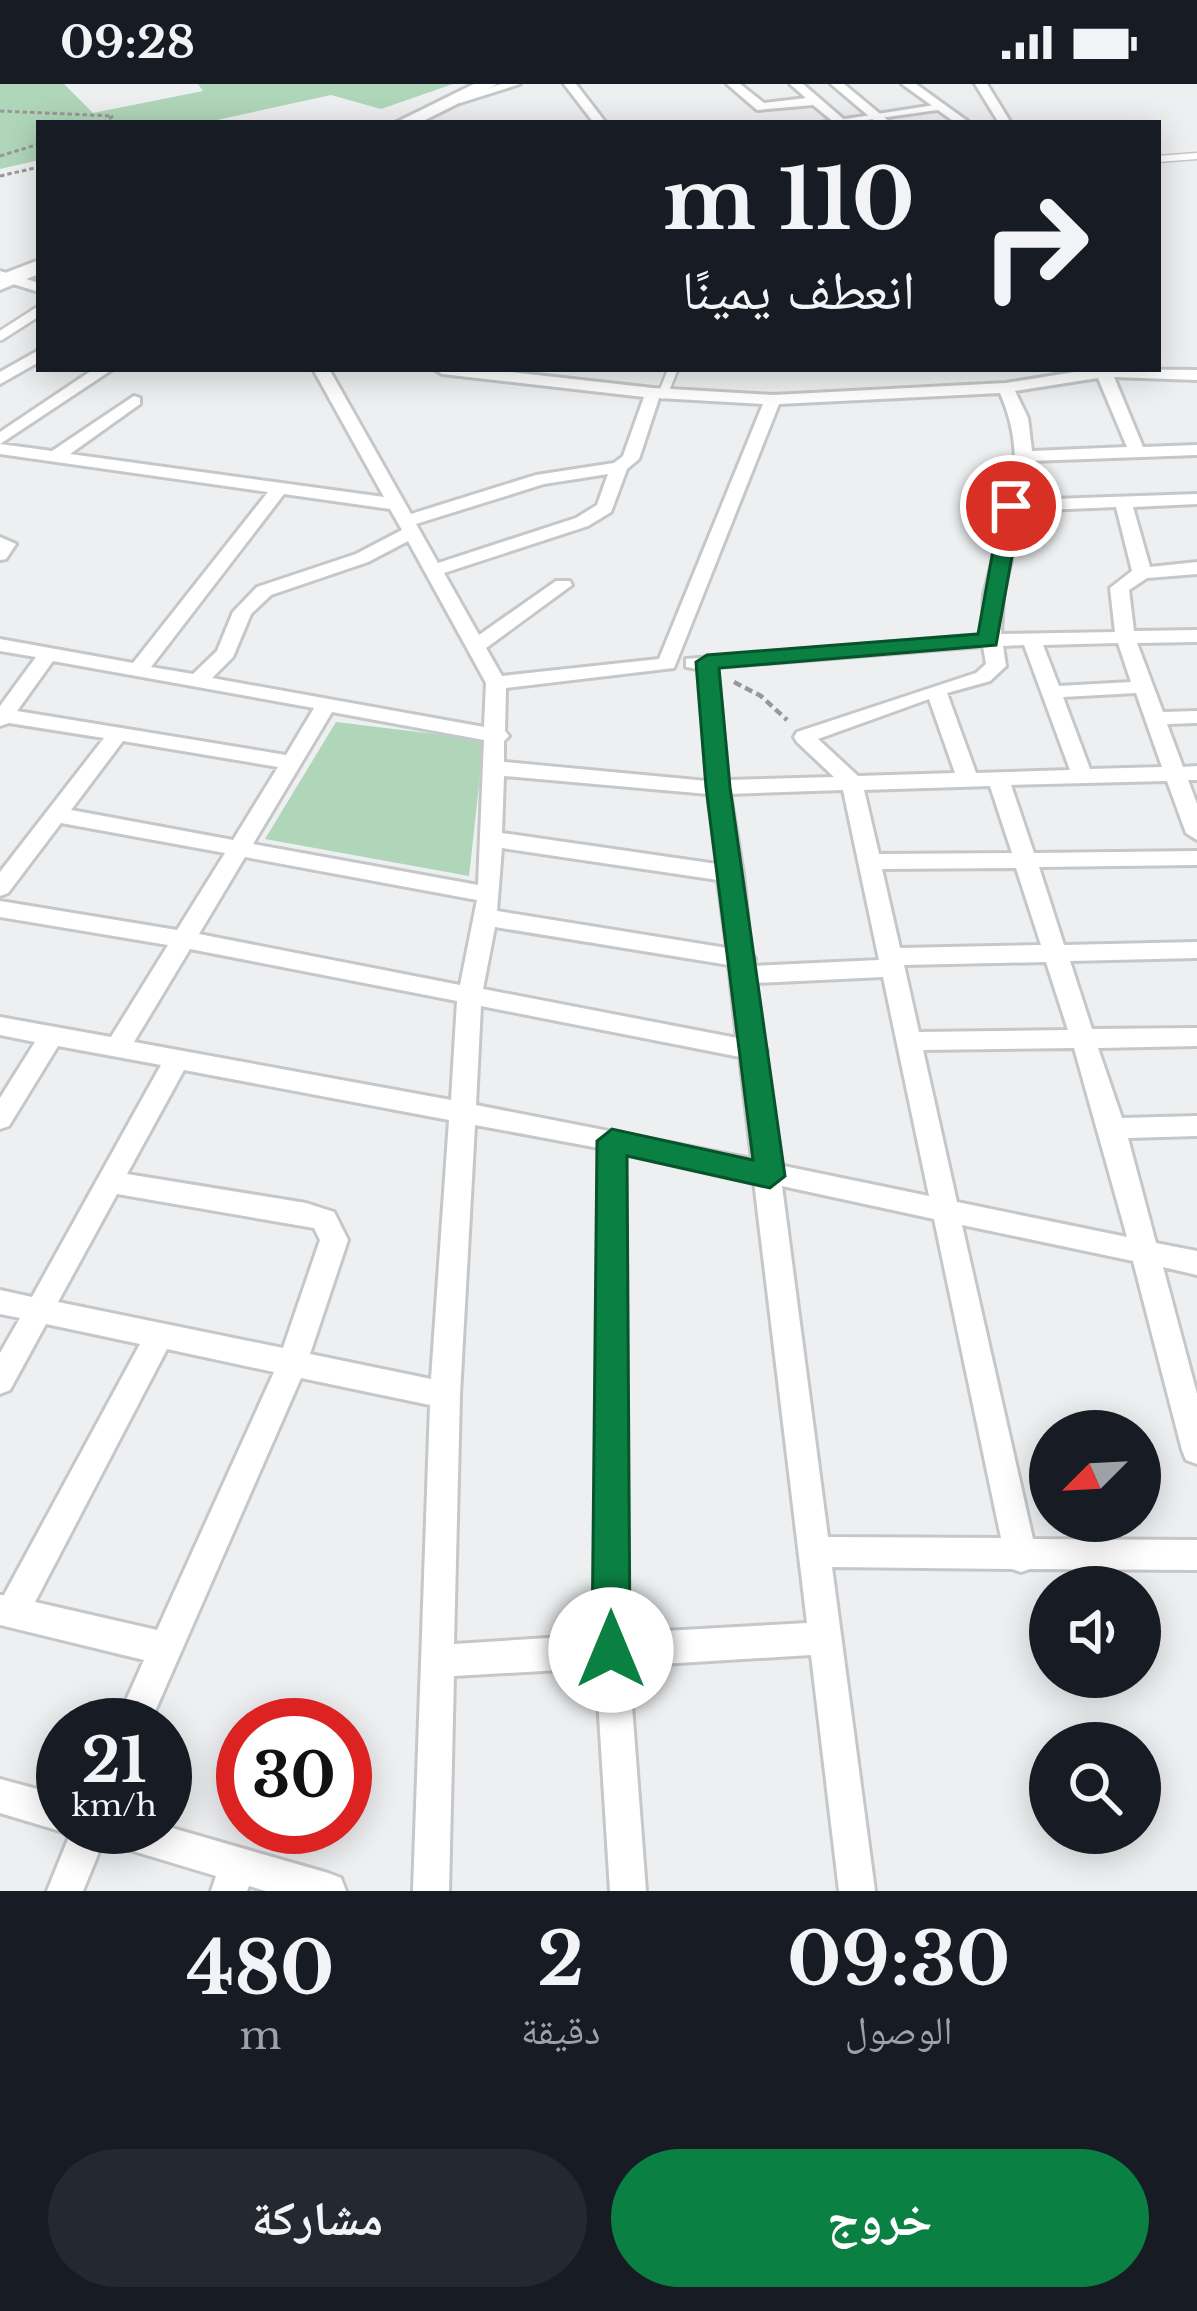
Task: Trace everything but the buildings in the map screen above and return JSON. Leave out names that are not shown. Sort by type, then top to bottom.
[{"type":"main road","points":[[411,120],[488,84]]},
{"type":"main road","points":[[3,279],[36,267]]},
{"type":"street","points":[[460,99],[514,84]]},
{"type":"street","points":[[571,84],[598,120]]},
{"type":"street","points":[[733,84],[761,107],[816,101]]},
{"type":"street","points":[[796,84],[833,120]]},
{"type":"street","points":[[837,84],[881,119],[941,107]]},
{"type":"street","points":[[908,84],[960,120]]},
{"type":"street","points":[[981,84],[1003,120]]},
{"type":"street","points":[[3,279],[36,287]]},
{"type":"street","points":[[0,380],[36,359]]},
{"type":"street","points":[[323,372],[496,683],[499,736],[493,839],[487,906],[470,994],[445,1395],[431,1891]]},
{"type":"street","points":[[468,372],[658,394],[773,400],[1006,388],[1104,372],[1197,375]]},
{"type":"street","points":[[871,394],[875,372]]},
{"type":"street","points":[[1104,372],[1137,452]]},
{"type":"street","points":[[0,439],[99,373]]},
{"type":"street","points":[[1006,388],[1024,428],[1024,456],[988,640],[994,669],[804,737],[852,782],[1021,1557]]},
{"type":"street","points":[[197,681],[226,652],[242,612],[264,591],[362,558],[402,520],[542,479],[619,467],[631,459],[658,394]]},
{"type":"street","points":[[667,664],[773,400]]},
{"type":"street","points":[[56,456],[134,401]]},
{"type":"street","points":[[0,448],[280,488],[402,520]]},
{"type":"street","points":[[1024,456],[1197,450]]},
{"type":"street","points":[[431,572],[582,522],[604,508],[619,467]]},
{"type":"street","points":[[138,670],[280,488]]},
{"type":"street","points":[[1011,506],[1197,500]]},
{"type":"street","points":[[1123,502],[1142,572]]},
{"type":"street","points":[[0,542],[7,544],[0,555]]},
{"type":"street","points":[[1197,568],[1142,572],[1119,588],[1125,638],[1156,718],[1186,772],[1197,833]]},
{"type":"street","points":[[475,646],[563,585]]},
{"type":"street","points":[[496,683],[667,664],[708,669],[988,640],[1197,636]]},
{"type":"street","points":[[1031,638],[1082,775]]},
{"type":"street","points":[[0,646],[499,736]]},
{"type":"street","points":[[48,654],[1,717],[291,762]]},
{"type":"street","points":[[708,669],[718,787],[857,1891]]},
{"type":"street","points":[[1051,692],[1144,687]]},
{"type":"street","points":[[936,691],[968,779]]},
{"type":"street","points":[[116,1049],[327,704]]},
{"type":"street","points":[[1156,718],[1197,716]]},
{"type":"street","points":[[0,888],[117,735]]},
{"type":"street","points":[[495,768],[718,787],[1186,772]]},
{"type":"street","points":[[998,777],[1112,1128],[1197,1450]]},
{"type":"street","points":[[58,815],[241,845],[744,967],[1197,950]]},
{"type":"street","points":[[493,839],[732,874]]},
{"type":"street","points":[[871,862],[1197,857]]},
{"type":"street","points":[[0,909],[183,939],[754,1052]]},
{"type":"street","points":[[0,1026],[175,1063],[612,1141],[1197,1263]]},
{"type":"street","points":[[0,1119],[51,1037]]},
{"type":"street","points":[[910,1041],[1197,1037]]},
{"type":"street","points":[[0,1381],[175,1063]]},
{"type":"street","points":[[1112,1128],[1197,1126]]},
{"type":"street","points":[[612,1141],[611,1650],[628,1891]]},
{"type":"street","points":[[110,1182],[325,1220],[334,1240],[292,1364],[143,1698]]},
{"type":"street","points":[[0,1303],[445,1395]]},
{"type":"street","points":[[159,1336],[6,1611],[163,1648]]},
{"type":"street","points":[[816,1552],[1197,1556]]},
{"type":"street","points":[[437,1661],[826,1638]]},
{"type":"street","points":[[0,1796],[36,1806]]},
{"type":"street","points":[[65,1891],[80,1854]]},
{"type":"street","points":[[176,1854],[234,1877],[328,1891]]},
{"type":"lane","points":[[1161,159],[1197,156]]},
{"type":"lane","points":[[0,336],[36,313]]},
{"type":"lane","points":[[658,394],[671,372]]},
{"type":"path","points":[[0,111],[114,117],[108,120]]},
{"type":"path","points":[[0,156],[36,145]]},
{"type":"path","points":[[0,176],[36,168]]},
{"type":"path","points":[[708,669],[761,696],[804,737]]},
{"type":"green space","points":[[0,84],[64,84],[93,113],[203,91],[198,84],[453,84],[381,109],[331,95],[217,120],[36,120],[36,161],[0,169]]},
{"type":"green space","points":[[336,722],[484,740],[469,876],[265,839]]},
{"type":"route","points":[[611,1650],[612,1141],[770,1176],[718,787],[707,662],[988,640],[992,595],[1011,506]]}]
